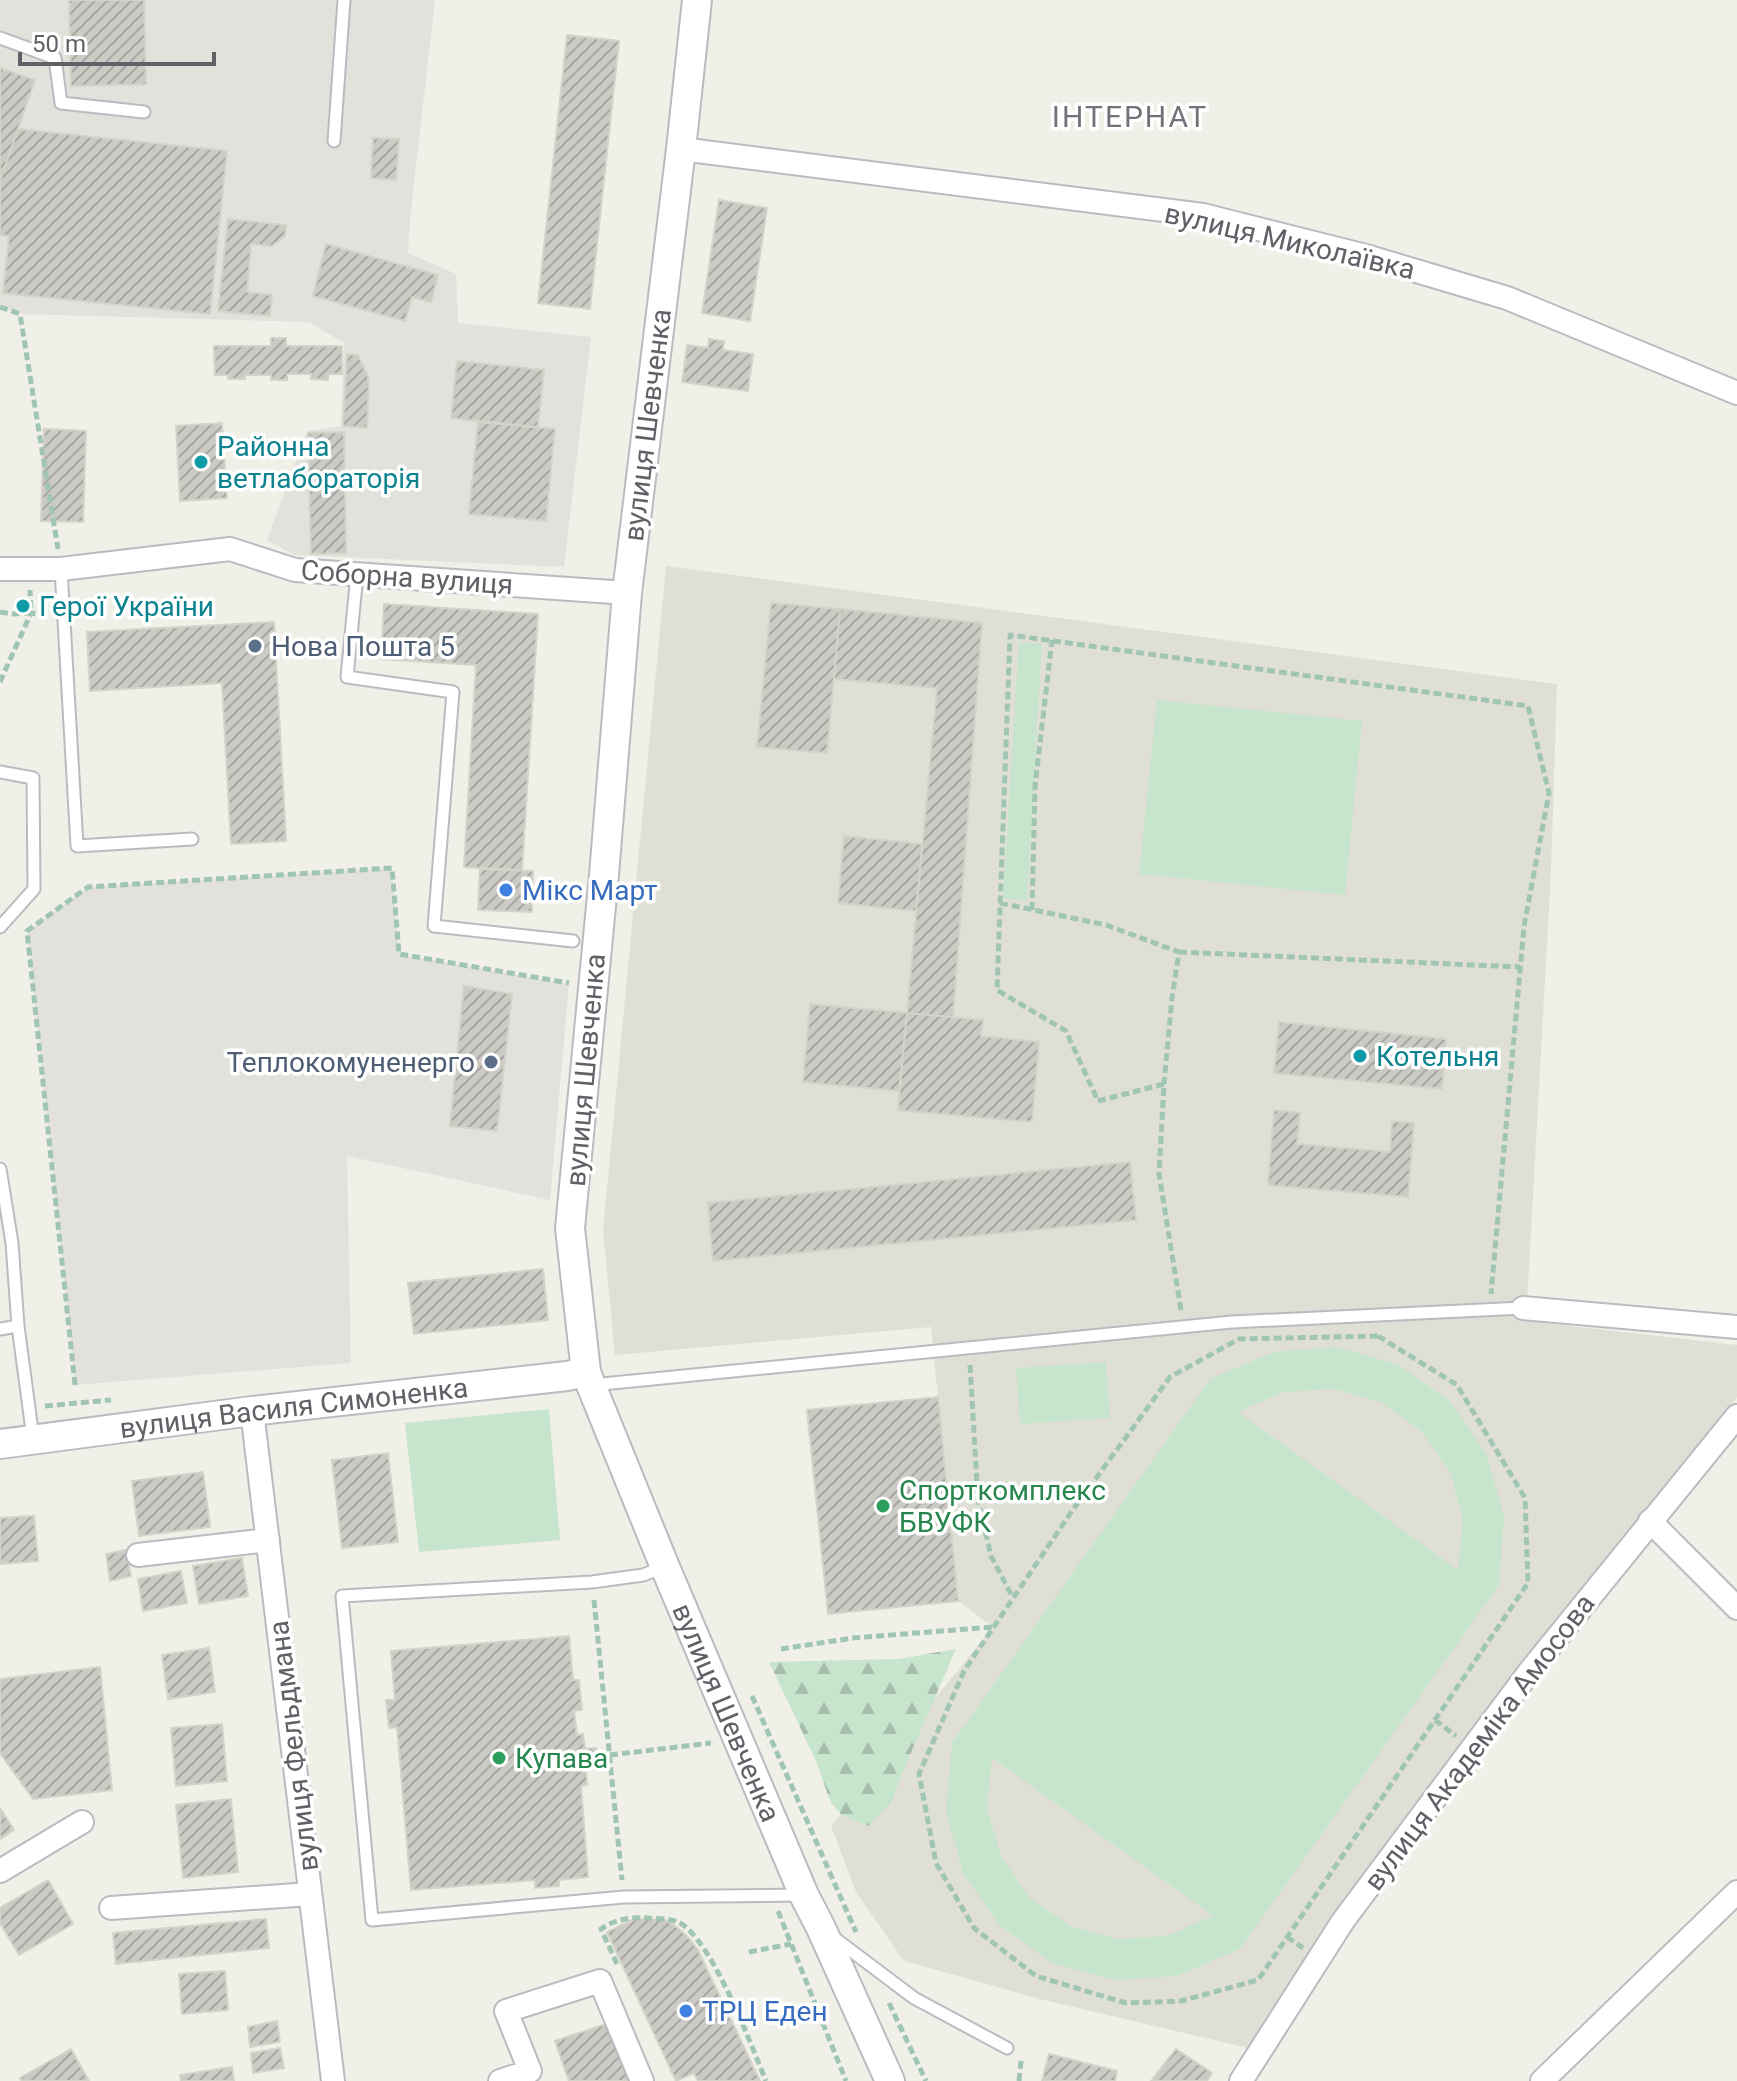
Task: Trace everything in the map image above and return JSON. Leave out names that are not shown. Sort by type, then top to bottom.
[{"type":"street","name":"вулиця Шевченка","points":[[697,0],[627,593],[570,1228],[589,1379],[804,1895],[890,2081]]},
{"type":"street","name":"вулиця Миколаївка","points":[[681,149],[1203,215],[1366,256],[1507,298],[1737,393]]},
{"type":"street","name":"Соборна вулиця","points":[[0,569],[61,569],[230,549],[295,570],[627,593]]},
{"type":"street","points":[[1523,1308],[1737,1327]]},
{"type":"street","name":"вулиця Василя Симоненка","points":[[0,1444],[252,1411],[589,1379]]},
{"type":"street","name":"вулиця Фельдмана","points":[[252,1411],[333,2081]]},
{"type":"street","name":"вулиця Академіка Амосова","points":[[1241,2081],[1343,1921],[1530,1671],[1737,1416]]},
{"type":"street","points":[[1650,1521],[1737,1608]]},
{"type":"street","points":[[138,1555],[268,1540]]},
{"type":"street","points":[[0,1871],[82,1822]]},
{"type":"street","points":[[1542,2081],[1737,1892]]},
{"type":"street","points":[[111,1908],[310,1894]]},
{"type":"street","points":[[500,2081],[530,2071],[506,2011],[600,1981],[642,2081]]},
{"type":"lane","points":[[334,141],[344,0]]},
{"type":"lane","points":[[0,38],[55,58],[61,103],[144,112]]},
{"type":"lane","points":[[61,569],[77,846],[192,839]]},
{"type":"lane","points":[[357,574],[347,677],[453,692],[434,926],[573,941]]},
{"type":"lane","points":[[0,772],[33,778],[34,889],[0,927]]},
{"type":"lane","points":[[0,1169],[12,1243],[18,1326],[33,1441]]},
{"type":"lane","points":[[0,1233],[12,1243]]},
{"type":"lane","points":[[589,1379],[969,1348],[1232,1322],[1523,1308]]},
{"type":"lane","points":[[0,1329],[18,1326]]},
{"type":"lane","points":[[665,1567],[643,1575],[592,1582],[342,1596],[372,1920],[624,1897],[804,1895]]},
{"type":"lane","points":[[821,1928],[914,1998],[1007,2048]]},
{"type":"path","points":[[0,307],[20,314],[61,569]]},
{"type":"path","points":[[0,612],[64,616]]},
{"type":"path","points":[[0,682],[31,613]]},
{"type":"path","points":[[1164,1084],[1098,1101],[1066,1031],[997,990],[1010,635],[1528,706],[1549,793],[1524,926],[1489,1309]]},
{"type":"path","points":[[1032,910],[1035,786],[1052,640]]},
{"type":"path","points":[[75,1385],[27,931],[88,887],[392,868],[399,954],[569,984],[573,941]]},
{"type":"path","points":[[1000,903],[1106,925],[1179,952],[1520,967]]},
{"type":"path","points":[[569,987],[573,941]]},
{"type":"path","points":[[1179,952],[1164,1084],[1159,1174],[1184,1327]]},
{"type":"path","points":[[1378,1336],[1457,1385],[1525,1498],[1528,1583],[1258,1980],[1181,2001],[1126,2003],[1036,1976],[974,1928],[936,1863],[919,1774],[964,1671],[1013,1598],[1170,1377],[1239,1339],[1378,1336]]},
{"type":"path","points":[[969,1348],[978,1500],[991,1556],[1013,1598]]},
{"type":"path","points":[[592,1582],[624,1897]]},
{"type":"path","points":[[781,1649],[853,1638],[994,1627]]},
{"type":"path","points":[[747,1685],[926,2081]]},
{"type":"path","points":[[705,1729],[716,1757]]},
{"type":"path","points":[[610,1755],[711,1743]]},
{"type":"path","points":[[772,1895],[846,2081]]},
{"type":"path","points":[[620,1970],[601,1929],[612,1922],[637,1917],[679,1922],[694,1934],[710,1955],[766,2081]]},
{"type":"path","points":[[749,1952],[791,1944]]},
{"type":"shaded area","points":[[0,0],[435,0],[408,253],[456,274],[458,323],[591,337],[564,567],[294,555],[267,540],[307,431],[341,426],[344,343],[309,322],[20,314],[0,307]]},
{"type":"shaded area","points":[[666,566],[1557,684],[1551,871],[1526,1321],[1737,1345],[1737,1397],[1252,2049],[1040,1999],[904,1961],[856,1892],[831,1826],[993,1627],[958,1601],[931,1327],[615,1355],[603,1231]]},
{"type":"shaded area","points":[[392,868],[399,954],[569,984],[550,1200],[347,1156],[351,1363],[75,1385],[27,931],[88,887]]},
{"type":"green space","points":[[1019,642],[1042,644],[1027,900],[1003,898]]},
{"type":"green space","points":[[1157,700],[1362,721],[1345,895],[1139,874]]},
{"type":"green space","points":[[1337,1347],[1399,1365],[1451,1402],[1487,1455],[1504,1517],[1499,1585],[1240,1949],[1177,1976],[1114,1980],[1052,1963],[1000,1926],[963,1873],[946,1811],[952,1743],[1210,1379],[1273,1352]],"holes":[[[1333,1389],[1381,1402],[1421,1431],[1450,1472],[1463,1520],[1458,1570],[1238,1412],[1283,1392]],[[992,1758],[1212,1915],[1212,1916],[1167,1936],[1117,1939],[1070,1926],[1029,1897],[1001,1856],[987,1808]]]},
{"type":"green space","points":[[1106,1362],[1110,1418],[1020,1424],[1016,1368]]},
{"type":"green space","points":[[549,1409],[560,1540],[419,1552],[405,1423]]},
{"type":"green space","points":[[956,1649],[892,1801],[868,1826],[841,1814],[831,1803],[815,1759],[769,1662],[898,1659]]},
{"type":"building","points":[[69,0],[144,0],[146,84],[71,86]]},
{"type":"building","points":[[567,35],[619,41],[590,309],[538,303]]},
{"type":"building","points":[[0,68],[35,80],[0,181]]},
{"type":"building","points":[[18,129],[227,151],[210,314],[3,293],[9,236],[0,235],[0,181]]},
{"type":"building","points":[[373,138],[399,139],[396,180],[371,178]]},
{"type":"building","points":[[719,200],[767,208],[750,321],[702,313]]},
{"type":"building","points":[[228,219],[286,225],[285,236],[272,246],[251,244],[247,292],[272,295],[270,316],[218,311]]},
{"type":"building","points":[[326,244],[438,275],[431,302],[412,297],[405,321],[313,296]]},
{"type":"building","points":[[271,338],[286,338],[286,346],[342,346],[342,374],[328,374],[328,380],[311,379],[311,374],[287,374],[287,380],[271,380],[271,375],[245,375],[245,379],[228,379],[228,375],[215,375],[214,346],[271,346]]},
{"type":"building","points":[[709,339],[724,341],[723,350],[753,354],[748,391],[682,382],[687,345],[708,348]]},
{"type":"building","points":[[347,354],[358,355],[369,379],[367,428],[343,426]]},
{"type":"building","points":[[457,361],[544,370],[538,427],[451,418]]},
{"type":"building","points":[[478,422],[555,429],[546,521],[469,514]]},
{"type":"building","name":"Районна ветлабораторія","points":[[222,423],[227,498],[180,501],[176,426]]},
{"type":"building","points":[[44,429],[86,431],[83,522],[41,521]]},
{"type":"building","points":[[344,432],[346,553],[311,554],[308,433]]},
{"type":"building","points":[[771,603],[840,609],[827,753],[757,747]]},
{"type":"building","points":[[384,604],[538,614],[522,870],[464,867],[476,665],[381,659]]},
{"type":"building","points":[[840,609],[982,623],[953,1017],[907,1013],[937,688],[834,679]]},
{"type":"building","points":[[274,622],[286,841],[231,844],[222,683],[90,691],[87,632]]},
{"type":"building","points":[[844,836],[922,844],[916,911],[838,903]]},
{"type":"building","name":"Мікс Март","points":[[480,869],[533,871],[532,912],[478,910]]},
{"type":"building","points":[[464,986],[512,994],[497,1131],[450,1126]]},
{"type":"building","points":[[810,1004],[907,1013],[899,1091],[803,1082]]},
{"type":"building","points":[[907,1013],[983,1020],[981,1036],[1039,1042],[1032,1122],[898,1110]]},
{"type":"building","name":"Котельня","points":[[1279,1022],[1446,1039],[1442,1089],[1274,1073]]},
{"type":"building","points":[[1274,1110],[1300,1113],[1297,1144],[1390,1152],[1392,1121],[1414,1123],[1408,1197],[1268,1185]]},
{"type":"building","points":[[1130,1162],[1136,1220],[713,1261],[708,1203]]},
{"type":"building","points":[[543,1269],[548,1320],[414,1334],[408,1283]]},
{"type":"building","name":"Спорткомплекс БВУФК","points":[[938,1397],[958,1601],[828,1614],[807,1410]]},
{"type":"building","points":[[388,1453],[398,1542],[342,1548],[332,1460]]},
{"type":"building","points":[[203,1472],[210,1527],[139,1536],[132,1481]]},
{"type":"building","points":[[34,1516],[38,1561],[0,1564],[0,1518]]},
{"type":"building","points":[[126,1550],[131,1576],[110,1581],[106,1554]]},
{"type":"building","points":[[242,1558],[248,1596],[199,1604],[193,1566]]},
{"type":"building","points":[[181,1571],[187,1603],[143,1611],[138,1579]]},
{"type":"building","name":"Купава","points":[[569,1636],[573,1680],[579,1680],[582,1710],[574,1711],[577,1735],[583,1734],[585,1749],[596,1748],[598,1768],[586,1769],[587,1785],[581,1786],[588,1877],[559,1880],[559,1886],[535,1888],[535,1880],[411,1890],[397,1727],[389,1728],[386,1700],[395,1700],[391,1651]]},
{"type":"building","points":[[209,1648],[215,1692],[168,1699],[162,1655]]},
{"type":"building","points":[[100,1667],[112,1790],[33,1799],[0,1753],[0,1679]]},
{"type":"building","points":[[222,1724],[227,1781],[176,1786],[171,1728]]},
{"type":"building","points":[[231,1799],[238,1872],[183,1878],[176,1805]]},
{"type":"building","points":[[0,1808],[14,1830],[0,1839]]},
{"type":"building","points":[[48,1880],[73,1924],[19,1955],[0,1923],[0,1908]]},
{"type":"building","points":[[266,1919],[269,1948],[116,1964],[113,1933]]},
{"type":"building","name":"ТРЦ Еден","points":[[632,1920],[665,1920],[674,1925],[698,1950],[760,2081],[698,2081],[694,2073],[676,2081],[607,1932]]},
{"type":"building","points":[[225,1971],[228,2010],[182,2014],[179,1974]]},
{"type":"building","points":[[277,2021],[280,2042],[250,2047],[248,2027]]},
{"type":"building","points":[[612,2022],[632,2081],[569,2081],[555,2041]]},
{"type":"building","points":[[280,2048],[284,2068],[253,2073],[251,2053]]},
{"type":"building","points":[[71,2049],[89,2081],[22,2081],[20,2078]]},
{"type":"building","points":[[1176,2049],[1212,2073],[1207,2081],[1151,2081]]},
{"type":"building","points":[[1049,2054],[1117,2071],[1115,2081],[1042,2081]]},
{"type":"building","points":[[232,2067],[234,2081],[181,2081],[180,2075]]},
{"type":"place","name":"Районна ветлабораторія","points":[[201,462]]},
{"type":"place","name":"Герої України","points":[[23,606]]},
{"type":"place","name":"Нова Пошта 5","points":[[255,646]]},
{"type":"place","name":"Мікс Март","points":[[506,890]]},
{"type":"place","name":"Котельня","points":[[1360,1056]]},
{"type":"place","name":"Теплокомуненерго","points":[[491,1062]]},
{"type":"place","name":"Спорткомплекс БВУФК","points":[[883,1506]]},
{"type":"place","name":"Купава","points":[[499,1758]]},
{"type":"place","name":"ТРЦ Еден","points":[[686,2011]]},
{"type":"district","name":"ІНТЕРНАТ","points":[[1130,117]]}]
